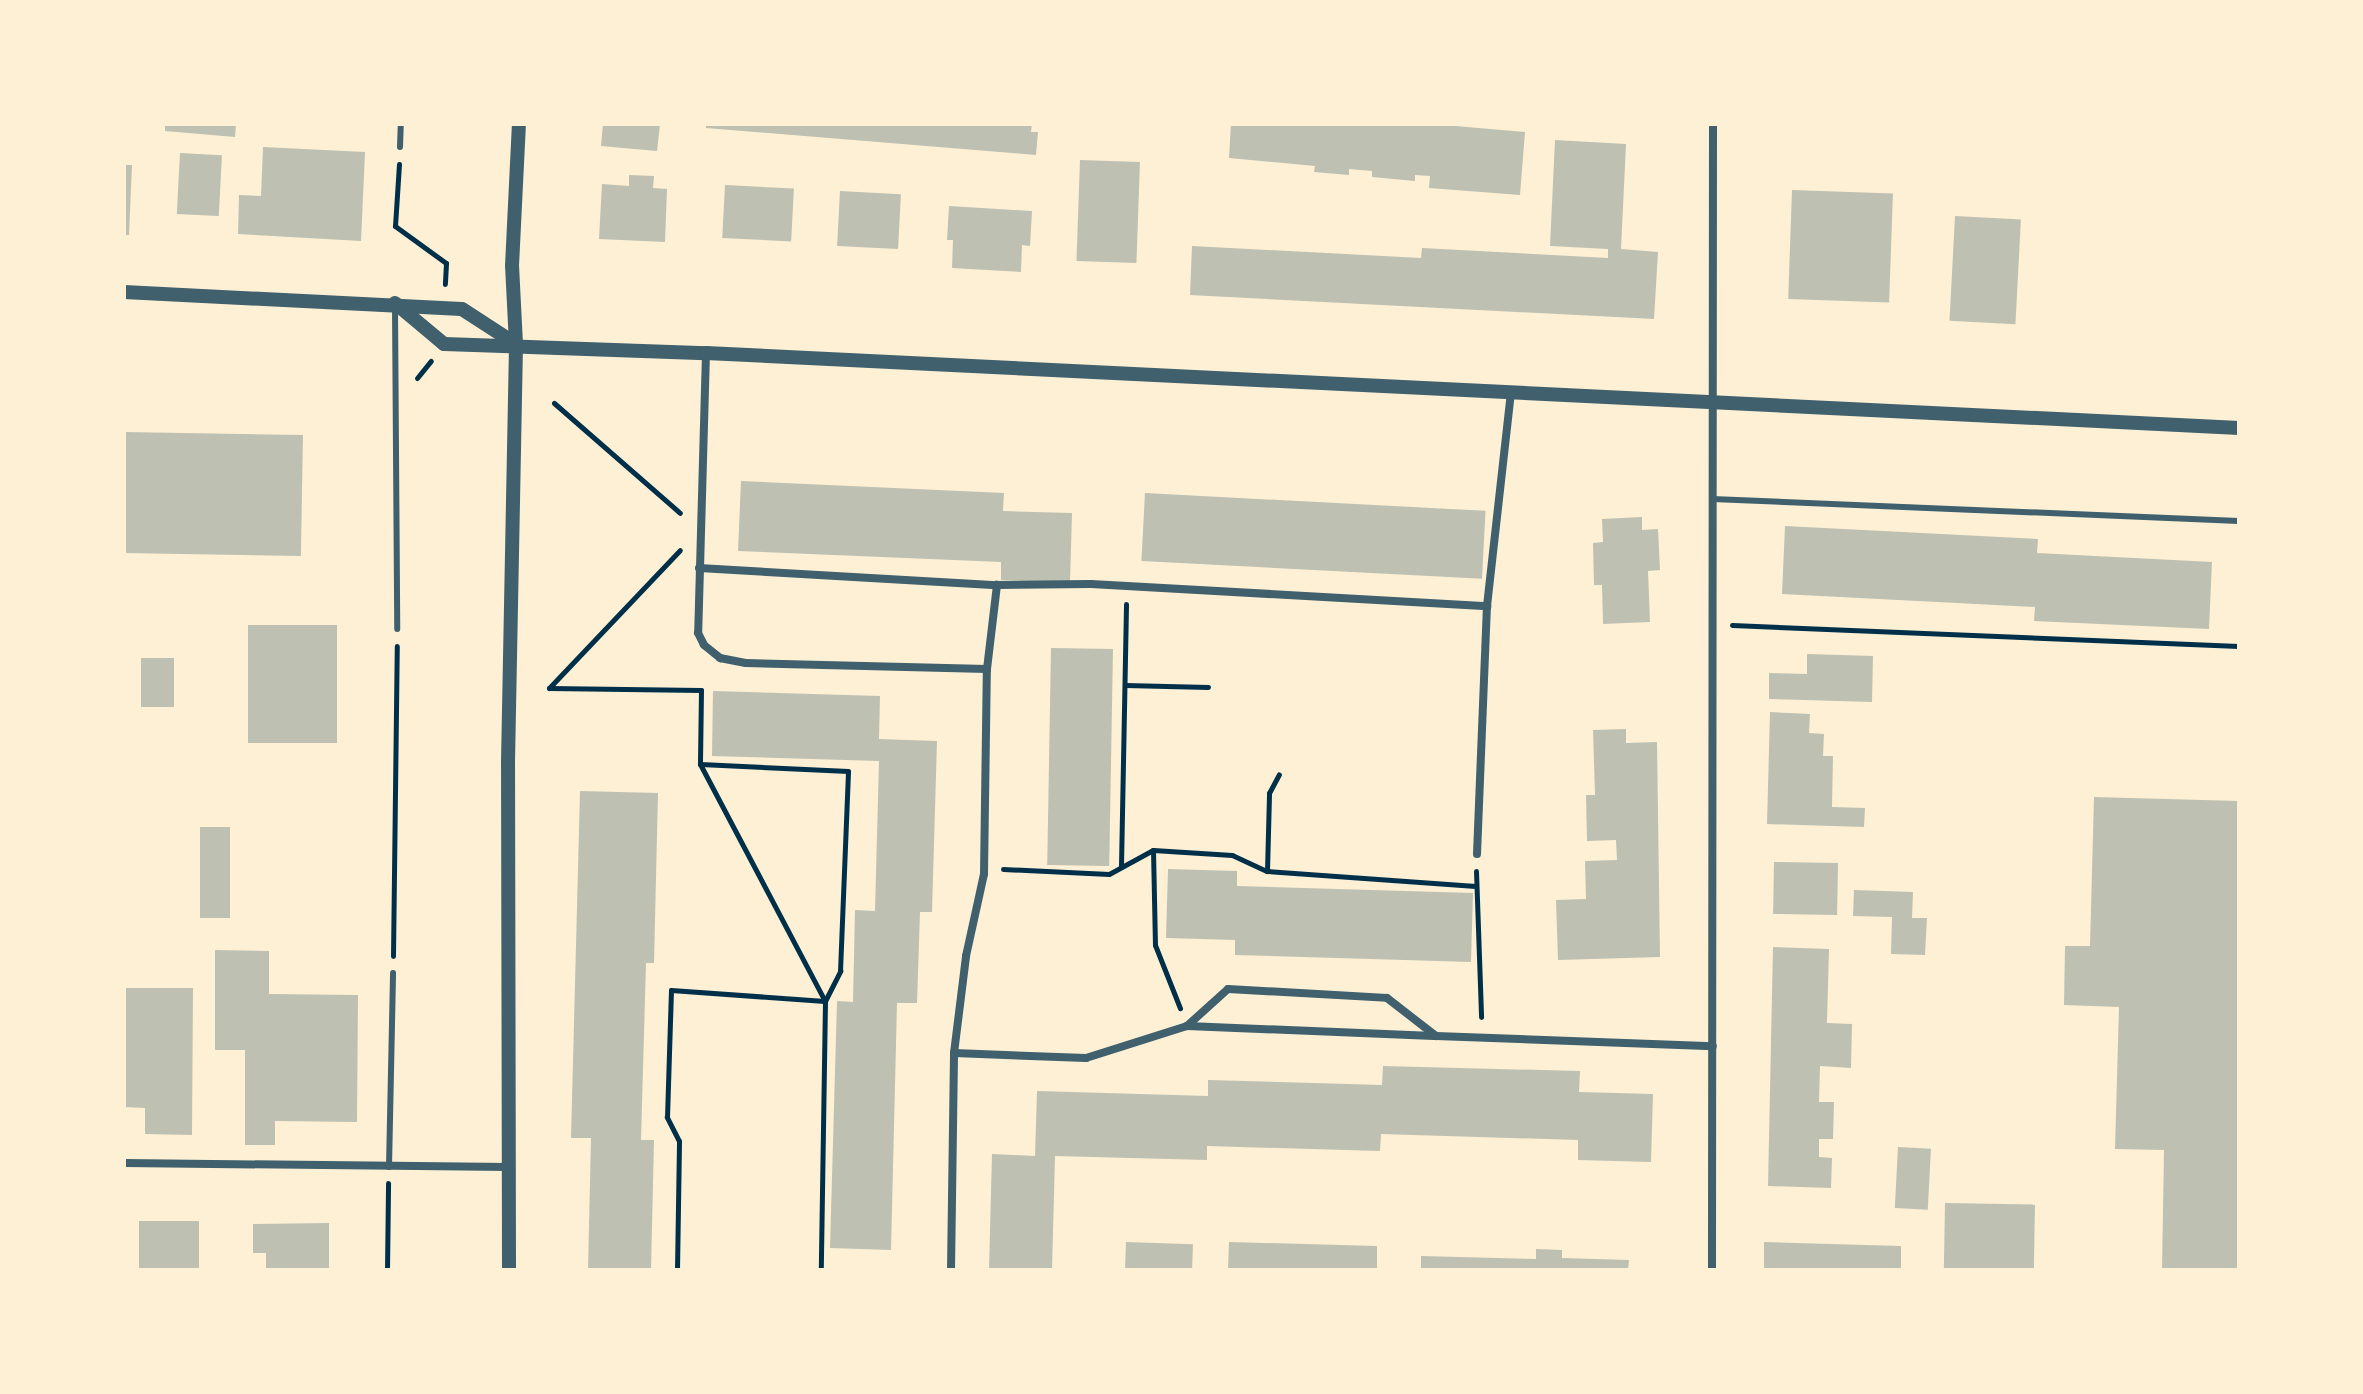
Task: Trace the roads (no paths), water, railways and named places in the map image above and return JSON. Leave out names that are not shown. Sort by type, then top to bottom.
[{"type":"street","points":[[509,1270],[508,762],[516,344],[512,266],[519,124]]},
{"type":"street","points":[[1712,1270],[1713,124]]},
{"type":"street","points":[[124,292],[395,303],[462,309],[516,344]]},
{"type":"street","points":[[395,303],[444,344],[516,344],[2239,428]]},
{"type":"street","points":[[706,353],[698,633],[704,645],[720,658],[746,663],[987,669]]},
{"type":"street","points":[[1477,854],[1487,606],[1511,392]]},
{"type":"street","points":[[699,568],[997,585],[1127,586],[1487,606]]},
{"type":"street","points":[[951,1270],[954,1053],[966,956],[984,868],[987,669],[997,585]]},
{"type":"street","points":[[1187,1026],[1228,989],[1387,998],[1436,1036]]},
{"type":"street","points":[[954,1053],[1086,1058],[1187,1026],[1713,1046]]},
{"type":"street","points":[[124,1163],[510,1167]]},
{"type":"lane","points":[[400,147],[401,124]]},
{"type":"lane","points":[[395,303],[397,629]]},
{"type":"lane","points":[[1712,499],[2239,521]]},
{"type":"lane","points":[[389,1167],[393,973]]}]
